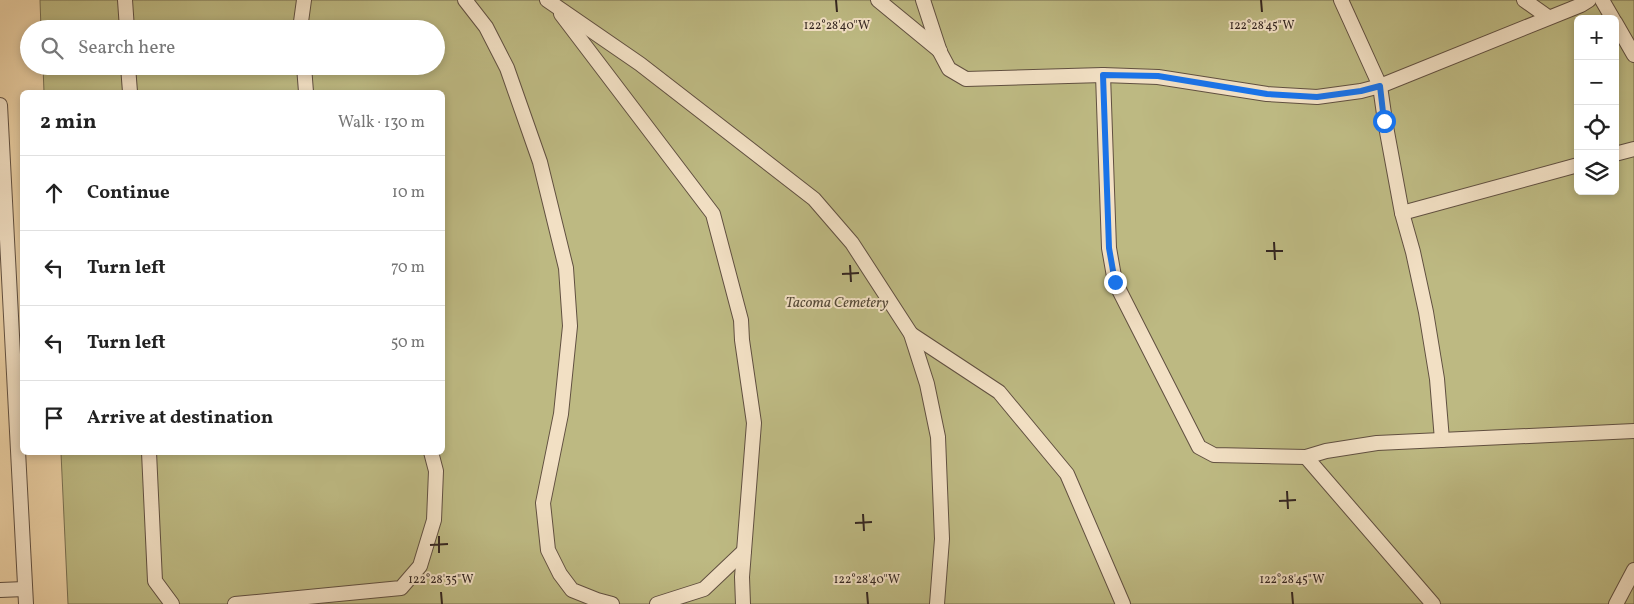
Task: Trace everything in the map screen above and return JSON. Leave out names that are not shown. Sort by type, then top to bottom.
[{"type":"lane","points":[[125,0],[126,20]]},
{"type":"lane","points":[[301,20],[304,0]]},
{"type":"lane","points":[[465,0],[486,27],[507,68],[540,162],[566,268],[570,326],[561,414],[543,504],[548,550],[560,574],[572,590],[612,604]]},
{"type":"lane","points":[[878,0],[940,52]]},
{"type":"lane","points":[[923,0],[940,52],[949,69],[966,79],[1103,75],[1158,76],[1267,94],[1317,97],[1361,91],[1380,86],[1581,5],[1589,0]]},
{"type":"lane","points":[[1341,0],[1380,86],[1384,121],[1402,213],[1413,252],[1426,312],[1437,379],[1442,440]]},
{"type":"lane","points":[[1524,0],[1548,18]]},
{"type":"lane","points":[[1602,0],[1611,15]]},
{"type":"lane","points":[[550,2],[640,64],[814,199],[852,243],[911,334],[927,384],[938,437],[942,539],[937,604]]},
{"type":"lane","points":[[550,2],[713,214],[741,320],[742,340],[754,423],[742,577],[743,604]]},
{"type":"lane","points":[[1619,29],[1634,55]]},
{"type":"lane","points":[[129,75],[130,90]]},
{"type":"lane","points":[[305,75],[306,90]]},
{"type":"lane","points":[[1103,75],[1109,248],[1115,282],[1200,448],[1214,455],[1306,457],[1326,451],[1377,443],[1634,431]]},
{"type":"lane","points":[[0,105],[26,604]]},
{"type":"lane","points":[[1619,153],[1634,149]]},
{"type":"lane","points":[[1402,213],[1574,166]]},
{"type":"lane","points":[[911,334],[999,392],[1067,474],[1123,604]]},
{"type":"lane","points":[[149,455],[156,581],[172,604]]},
{"type":"lane","points":[[235,604],[402,588],[420,566],[434,520],[436,471],[432,455]]},
{"type":"lane","points":[[1306,457],[1433,604]]},
{"type":"lane","points":[[657,604],[704,588],[744,551]]},
{"type":"lane","points":[[1616,604],[1634,570]]},
{"type":"lane","points":[[0,590],[25,589]]},
{"type":"green space","name":"Tacoma Cemetery","points":[[40,0],[1634,0],[1634,604],[68,604],[61,455],[445,455],[445,90],[44,90],[43,75],[445,75],[445,20],[41,20]]},
{"type":"route","points":[[1115,282],[1109,248],[1103,75],[1158,76],[1267,94],[1317,97],[1361,91],[1380,86],[1384,121]]}]
